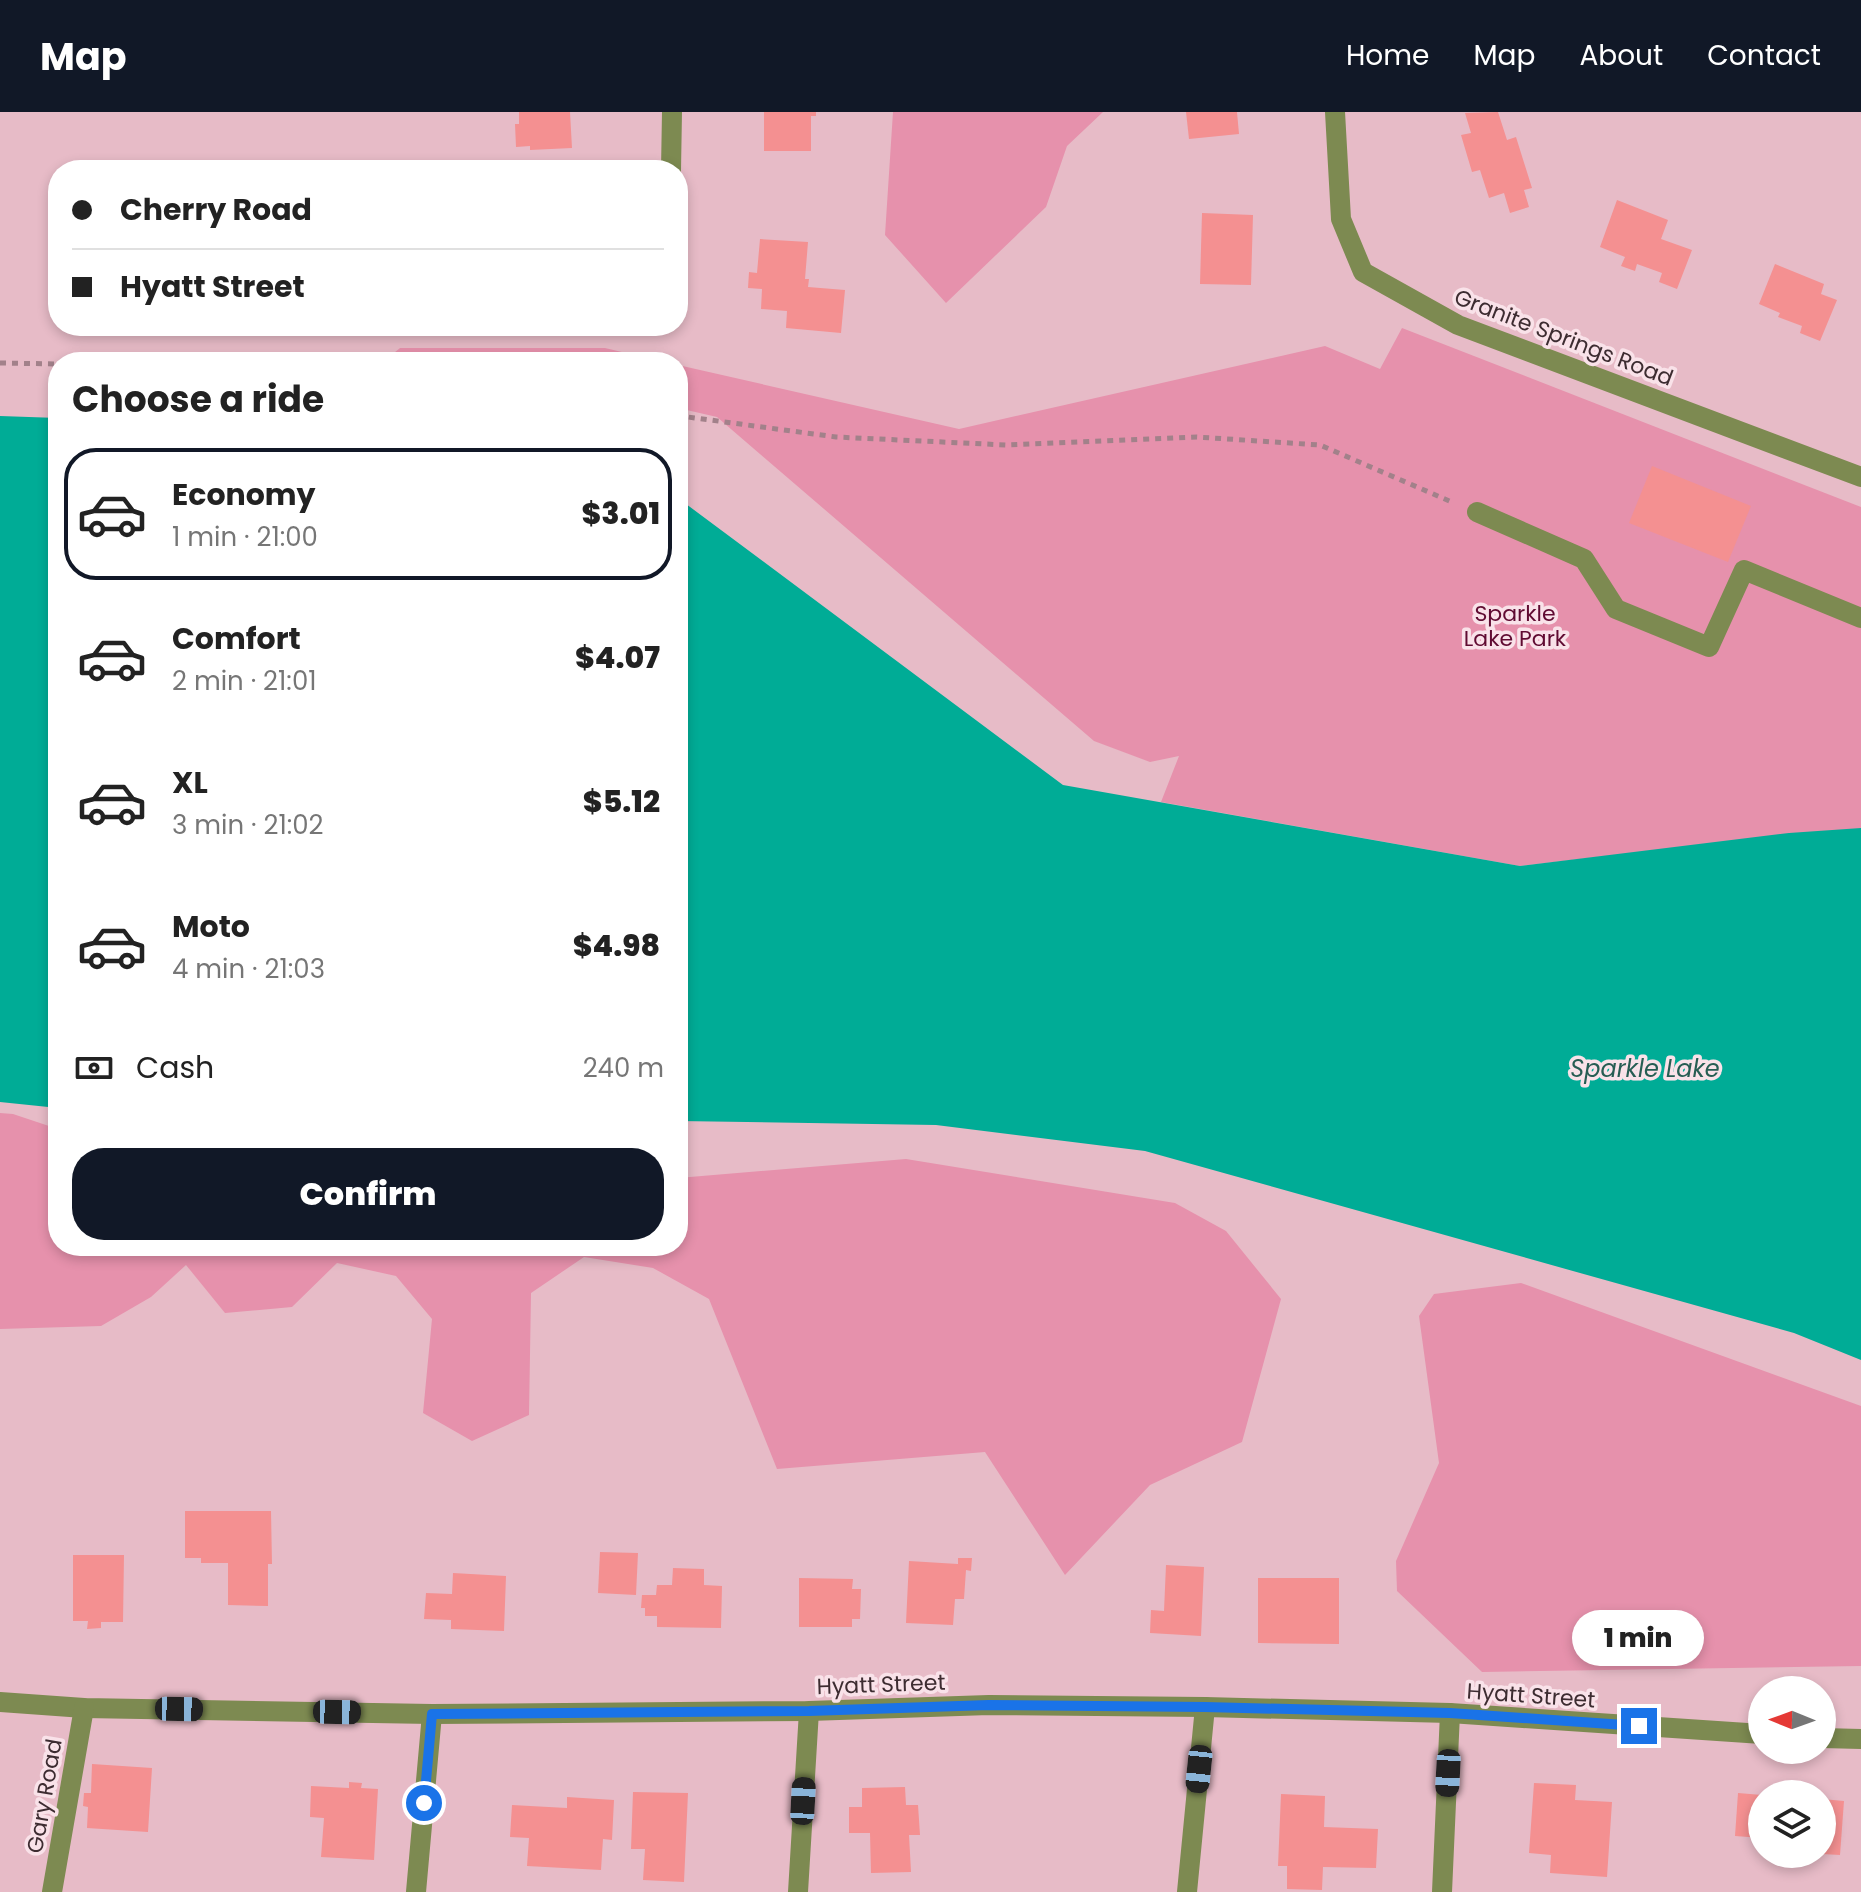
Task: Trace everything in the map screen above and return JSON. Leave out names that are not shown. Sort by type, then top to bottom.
[{"type":"street","points":[[671,160],[672,112]]},
{"type":"street","name":"Granite Springs Road","points":[[1335,112],[1341,219],[1363,272],[1458,325],[1861,477]]},
{"type":"street","points":[[1477,512],[1584,559],[1616,609],[1709,647],[1744,570],[1861,618]]},
{"type":"street","name":"Hyatt Street","points":[[0,1702],[84,1708],[432,1714],[809,1711],[989,1705],[1205,1707],[1450,1713],[1748,1733]]},
{"type":"street","points":[[1187,1892],[1205,1707]]},
{"type":"street","name":"Gary Road","points":[[52,1892],[84,1708]]},
{"type":"street","points":[[798,1892],[809,1711]]},
{"type":"street","points":[[1442,1892],[1450,1713]]},
{"type":"street","points":[[416,1892],[432,1714]]},
{"type":"street","points":[[1836,1738],[1861,1739]]},
{"type":"path","points":[[0,363],[48,364]]},
{"type":"path","points":[[688,417],[852,438],[1006,445],[1197,437],[1320,445],[1477,512]]},
{"type":"green space","points":[[893,112],[1103,112],[1067,146],[1046,207],[946,303],[885,235]]},
{"type":"green space","name":"Sparkle Lake Park","points":[[1402,328],[1861,507],[1861,830],[1520,866],[1161,802],[1179,756],[1150,762],[1094,741],[717,417],[688,410],[688,367],[959,429],[1325,346],[1380,369]]},
{"type":"green space","points":[[400,348],[605,348],[622,352],[395,352]]},
{"type":"green space","points":[[0,1113],[48,1126],[48,1256],[688,1256],[688,1177],[906,1159],[1175,1203],[1226,1231],[1281,1299],[1242,1442],[1150,1485],[1065,1575],[985,1452],[777,1469],[709,1299],[653,1268],[584,1257],[531,1293],[529,1415],[472,1441],[423,1413],[432,1319],[396,1276],[337,1263],[292,1307],[225,1313],[186,1265],[151,1297],[101,1326],[0,1329]]},
{"type":"green space","points":[[1521,1283],[1861,1406],[1861,1666],[1482,1672],[1397,1591],[1396,1561],[1439,1463],[1419,1316],[1434,1294]]},
{"type":"water","points":[[0,416],[48,418],[48,1107],[0,1102]]},
{"type":"water","name":"Sparkle Lake","points":[[688,505],[1063,785],[1520,866],[1789,833],[1861,828],[1861,1360],[1794,1333],[1145,1151],[936,1125],[688,1121]]},
{"type":"building","points":[[519,112],[570,112],[572,148],[530,150],[530,146],[516,147],[515,124],[519,124]]},
{"type":"building","points":[[764,112],[816,112],[816,116],[811,116],[811,151],[764,151]]},
{"type":"building","points":[[1186,112],[1237,112],[1239,134],[1189,139]]},
{"type":"building","points":[[1498,112],[1507,140],[1516,137],[1532,188],[1524,190],[1529,207],[1510,213],[1504,193],[1489,198],[1480,170],[1472,172],[1461,135],[1471,133],[1465,113]]},
{"type":"building","points":[[1617,200],[1668,220],[1661,239],[1692,250],[1677,289],[1659,282],[1662,273],[1637,264],[1635,271],[1621,266],[1625,257],[1600,247]]},
{"type":"building","points":[[1202,213],[1253,215],[1251,285],[1200,284]]},
{"type":"building","points":[[760,239],[808,242],[805,279],[809,279],[808,287],[845,290],[841,333],[786,328],[787,311],[761,309],[762,289],[748,288],[749,272],[757,273]]},
{"type":"building","points":[[1775,264],[1824,284],[1821,294],[1837,300],[1820,341],[1800,333],[1802,326],[1778,317],[1780,313],[1759,304]]},
{"type":"building","points":[[1652,466],[1751,506],[1728,562],[1629,523]]},
{"type":"building","points":[[185,1511],[271,1511],[272,1564],[268,1564],[268,1606],[228,1605],[228,1563],[201,1563],[201,1558],[185,1558]]},
{"type":"building","points":[[600,1552],[638,1553],[636,1595],[598,1593]]},
{"type":"building","points":[[73,1555],[124,1555],[123,1622],[101,1622],[101,1628],[87,1629],[88,1621],[73,1621]]},
{"type":"building","points":[[958,1558],[972,1558],[971,1571],[966,1570],[964,1599],[955,1599],[953,1625],[906,1623],[909,1561],[958,1564]]},
{"type":"building","points":[[1166,1565],[1204,1567],[1201,1636],[1150,1633],[1151,1610],[1164,1611]]},
{"type":"building","points":[[673,1568],[704,1569],[704,1585],[722,1586],[721,1628],[657,1627],[657,1616],[645,1616],[645,1608],[641,1608],[642,1595],[656,1595],[657,1585],[672,1585]]},
{"type":"building","points":[[453,1573],[506,1576],[504,1631],[451,1629],[451,1620],[424,1619],[426,1593],[452,1594]]},
{"type":"building","points":[[799,1578],[853,1579],[852,1589],[861,1589],[860,1619],[852,1619],[852,1627],[799,1627]]},
{"type":"building","points":[[1258,1578],[1339,1578],[1339,1644],[1258,1643]]},
{"type":"building","points":[[92,1764],[152,1768],[148,1832],[87,1828],[88,1807],[83,1806],[84,1793],[91,1793]]},
{"type":"building","points":[[349,1782],[362,1783],[361,1788],[378,1789],[374,1860],[321,1857],[324,1818],[310,1817],[311,1786],[349,1788]]},
{"type":"building","points":[[1534,1783],[1576,1785],[1575,1800],[1612,1802],[1607,1877],[1550,1873],[1551,1855],[1529,1853]]},
{"type":"building","points":[[905,1787],[906,1805],[918,1805],[920,1835],[909,1835],[911,1872],[871,1873],[870,1833],[849,1833],[849,1807],[862,1807],[862,1788]]},
{"type":"building","points":[[633,1792],[688,1793],[684,1882],[643,1880],[645,1849],[631,1849]]},
{"type":"building","points":[[1738,1793],[1748,1794],[1748,1837],[1735,1836]]},
{"type":"building","points":[[1281,1794],[1325,1796],[1324,1827],[1378,1829],[1376,1868],[1323,1867],[1322,1890],[1287,1889],[1287,1866],[1278,1866]]},
{"type":"building","points":[[567,1797],[614,1800],[612,1840],[603,1839],[601,1870],[527,1866],[529,1838],[510,1837],[512,1805],[567,1808]]},
{"type":"building","points":[[1836,1800],[1844,1801],[1840,1855],[1836,1855]]},
{"type":"route","points":[[424,1803],[432,1714],[809,1711],[989,1705],[1205,1707],[1450,1713],[1639,1726]]}]
